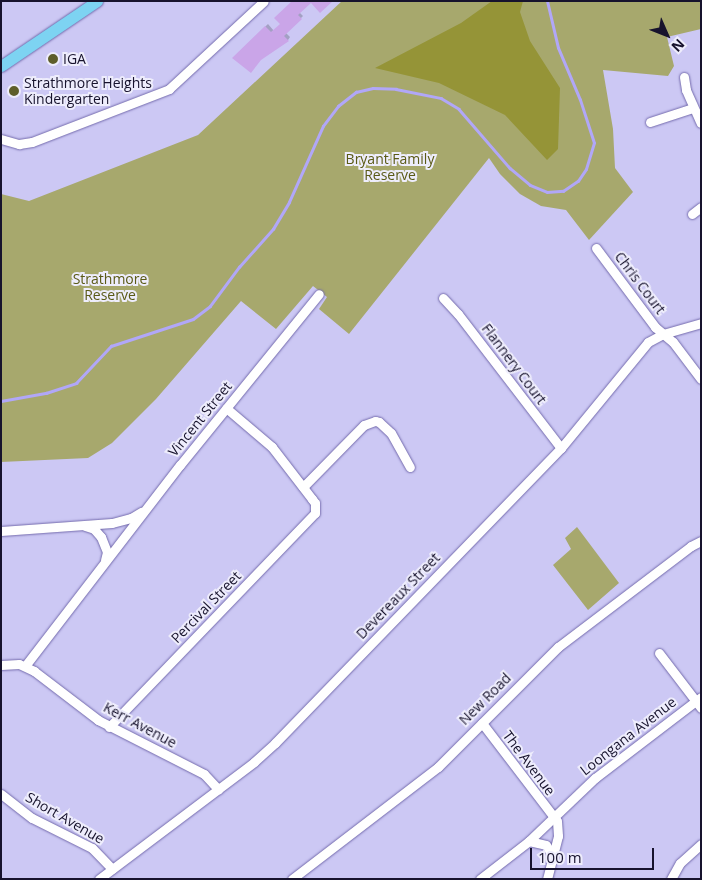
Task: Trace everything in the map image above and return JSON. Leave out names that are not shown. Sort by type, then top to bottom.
[{"type":"main road","points":[[1,66],[97,1]]},
{"type":"street","points":[[1,139],[19,144],[32,142],[169,89],[264,1]]},
{"type":"street","points":[[684,77],[693,108],[701,123]]},
{"type":"street","points":[[650,122],[693,108]]},
{"type":"street","points":[[692,214],[701,207]]},
{"type":"street","name":"Chris Court","points":[[596,248],[663,334],[673,342],[701,378]]},
{"type":"street","name":"Vincent Street","points":[[25,666],[226,408],[319,294]]},
{"type":"street","name":"Flannery Court","points":[[443,298],[458,314],[561,448]]},
{"type":"street","name":"Devereaux Street","points":[[99,879],[275,743],[561,448],[642,348],[653,338],[701,323]]},
{"type":"street","points":[[226,408],[268,442],[304,487],[364,425],[374,421],[383,425],[394,437],[410,466]]},
{"type":"street","name":"Percival Street","points":[[108,727],[312,518],[315,513],[315,503],[304,487]]},
{"type":"street","points":[[1,531],[112,523],[131,518],[152,502]]},
{"type":"street","points":[[82,525],[94,529],[101,537],[107,552],[104,564]]},
{"type":"street","name":"New Road","points":[[292,879],[421,781],[558,648],[691,546],[701,541]]},
{"type":"street","points":[[659,653],[699,702]]},
{"type":"street","points":[[1,665],[25,666]]},
{"type":"street","name":"Kerr Avenue","points":[[25,666],[108,727],[204,774],[218,788]]},
{"type":"street","name":"Loongana Avenue","points":[[556,822],[595,778],[699,702]]},
{"type":"street","name":"The Avenue","points":[[482,723],[556,822]]},
{"type":"street","name":"Short Avenue","points":[[1,794],[32,818],[92,848],[112,869]]},
{"type":"street","points":[[480,879],[529,841],[545,834],[556,822]]},
{"type":"street","points":[[547,879],[558,836],[556,822]]},
{"type":"street","points":[[529,841],[545,844],[553,857]]},
{"type":"street","points":[[671,879],[680,863],[701,844]]},
{"type":"green space","name":"Strathmore Reserve","points":[[342,1],[701,1],[701,29],[667,37],[674,66],[668,76],[603,70],[613,129],[615,168],[633,192],[589,240],[566,210],[541,206],[520,194],[500,174],[489,158],[349,334],[319,309],[327,297],[313,286],[276,329],[241,301],[156,399],[112,443],[88,458],[1,462],[1,194],[29,201],[198,135]]},
{"type":"green space","points":[[577,527],[619,583],[588,610],[553,565],[571,549],[565,538]]},
{"type":"shaded area","points":[[492,1],[523,1],[520,12],[530,41],[560,88],[558,149],[547,160],[505,115],[439,83],[375,68],[461,23]]},
{"type":"building","points":[[292,1],[333,1],[320,13],[311,3],[298,15],[302,19],[284,36],[289,41],[261,60],[251,73],[232,58],[265,26],[271,32],[280,24],[274,18]]},
{"type":"waterway","points":[[1,401],[46,393],[76,383],[111,346],[193,319],[210,306],[239,267],[273,229],[289,202],[323,126],[338,106],[356,92],[373,88],[396,89],[441,98],[459,109],[510,168],[530,185],[547,192],[563,191],[578,181],[586,169],[594,143],[580,100],[558,48],[547,1]]},
{"type":"place","name":"IGA","points":[[53,59]]},
{"type":"place","name":"Strathmore Heights Kindergarten","points":[[14,91]]},
{"type":"park label","name":"Bryant Family Reserve","points":[[390,168]]}]
